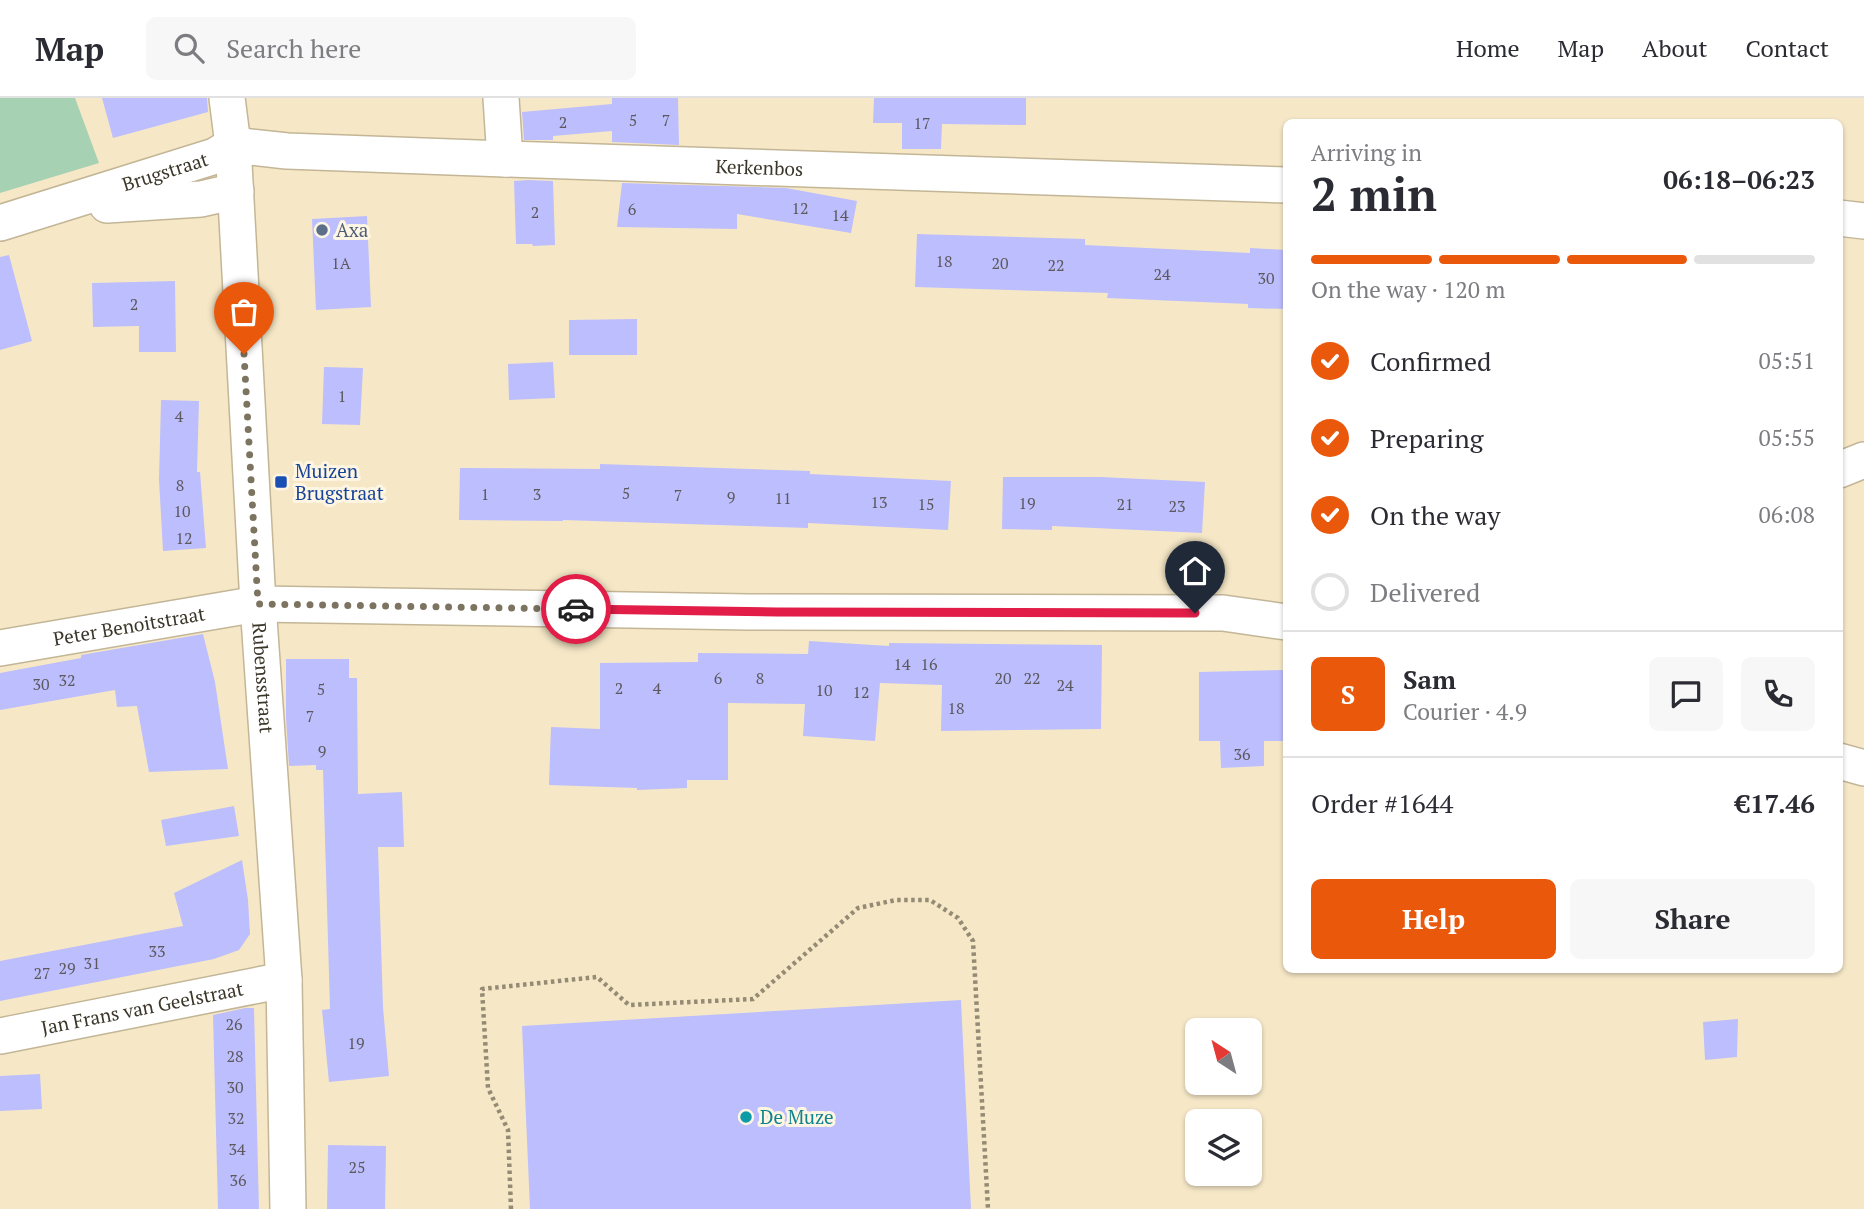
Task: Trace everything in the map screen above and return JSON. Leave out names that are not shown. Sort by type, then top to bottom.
[{"type":"street","name":"Brugstraat","points":[[0,223],[215,156],[233,145],[227,98]]},
{"type":"street","points":[[501,98],[505,159]]},
{"type":"street","name":"Kerkenbos","points":[[233,145],[287,151],[1283,185]]},
{"type":"street","name":"Rubensstraat","points":[[233,145],[258,604],[284,981],[288,1209]]},
{"type":"street","name":"Brugstraat","points":[[51,208],[201,199],[236,191]]},
{"type":"street","points":[[1843,218],[1864,221]]},
{"type":"street","points":[[1843,468],[1864,460]]},
{"type":"street","name":"Peter Benoitstraat","points":[[0,648],[258,604],[749,612],[1223,613],[1283,622]]},
{"type":"street","points":[[1843,762],[1864,768]]},
{"type":"street","name":"Jan Frans van Geelstraat","points":[[0,1036],[284,981]]},
{"type":"path","points":[[511,1209],[508,1130],[488,1088],[482,989],[597,977],[629,1005],[753,999],[858,908],[896,900],[930,900],[958,918],[974,941],[988,1209]]},
{"type":"green space","points":[[0,98],[75,98],[99,163],[0,193]]},
{"type":"building","points":[[102,98],[207,98],[208,112],[113,138]]},
{"type":"building","points":[[612,98],[678,98],[679,145],[612,142],[612,131],[553,136],[553,140],[524,140],[522,112],[612,104]]},
{"type":"building","points":[[874,98],[1026,98],[1026,125],[942,124],[941,149],[902,149],[902,123],[873,123]]},
{"type":"building","points":[[514,181],[553,181],[555,245],[516,244]]},
{"type":"building","points":[[622,183],[786,188],[857,201],[851,233],[737,214],[737,229],[617,227]]},
{"type":"building","points":[[367,216],[371,307],[316,310],[312,219]]},
{"type":"building","points":[[917,234],[1085,239],[1085,245],[1250,253],[1250,248],[1283,250],[1283,309],[1248,308],[1248,304],[1107,298],[1108,293],[915,287]]},
{"type":"building","points":[[9,255],[32,341],[0,350],[0,257]]},
{"type":"building","points":[[175,281],[176,352],[139,352],[139,326],[93,327],[92,283]]},
{"type":"building","points":[[637,319],[637,355],[569,355],[569,320]]},
{"type":"building","points":[[553,362],[555,398],[509,400],[508,364]]},
{"type":"building","points":[[324,367],[363,368],[360,425],[322,424]]},
{"type":"building","points":[[161,400],[199,401],[197,472],[200,472],[206,548],[163,551],[159,480]]},
{"type":"building","points":[[600,464],[810,471],[810,474],[951,481],[948,530],[808,523],[808,528],[563,520],[459,520],[460,468],[600,469]]},
{"type":"building","points":[[1003,477],[1100,477],[1205,482],[1202,533],[1052,526],[1052,530],[1002,529]]},
{"type":"building","points":[[203,634],[215,682],[228,769],[149,772],[137,706],[117,707],[115,690],[0,710],[0,673],[81,658],[81,655]]},
{"type":"building","points":[[809,641],[889,646],[889,643],[1102,645],[1101,729],[941,731],[942,685],[880,683],[875,741],[803,736],[805,704],[728,703],[728,780],[687,780],[687,788],[637,790],[549,785],[551,727],[600,729],[600,663],[698,662],[698,653],[808,654]]},
{"type":"building","points":[[286,659],[349,659],[349,678],[357,678],[358,794],[402,792],[404,847],[378,847],[383,1007],[389,1076],[329,1082],[322,1010],[330,1009],[323,770],[316,770],[316,765],[289,766]]},
{"type":"building","points":[[1283,670],[1283,741],[1264,741],[1264,766],[1221,768],[1220,741],[1199,741],[1199,672]]},
{"type":"building","points":[[234,806],[239,836],[166,846],[161,820]]},
{"type":"building","points":[[242,860],[250,934],[239,950],[214,959],[0,1001],[0,961],[183,926],[174,893]]},
{"type":"building","name":"De Muze","points":[[961,1000],[971,1209],[530,1209],[522,1026]]},
{"type":"building","points":[[254,1008],[259,1209],[218,1209],[213,1015]]},
{"type":"building","points":[[1738,1019],[1737,1057],[1705,1060],[1703,1022]]},
{"type":"building","points":[[40,1074],[42,1109],[0,1111],[0,1076]]},
{"type":"building","points":[[328,1145],[386,1146],[385,1209],[327,1209]]},
{"type":"way so far","points":[[244,354],[258,604],[576,609]]},
{"type":"place","name":"Axa","points":[[322,230]]},
{"type":"place","name":"Muizen Brugstraat","points":[[281,482]]},
{"type":"place","name":"De Muze","points":[[746,1117]]},
{"type":"route","points":[[576,609],[1195,613]]}]
